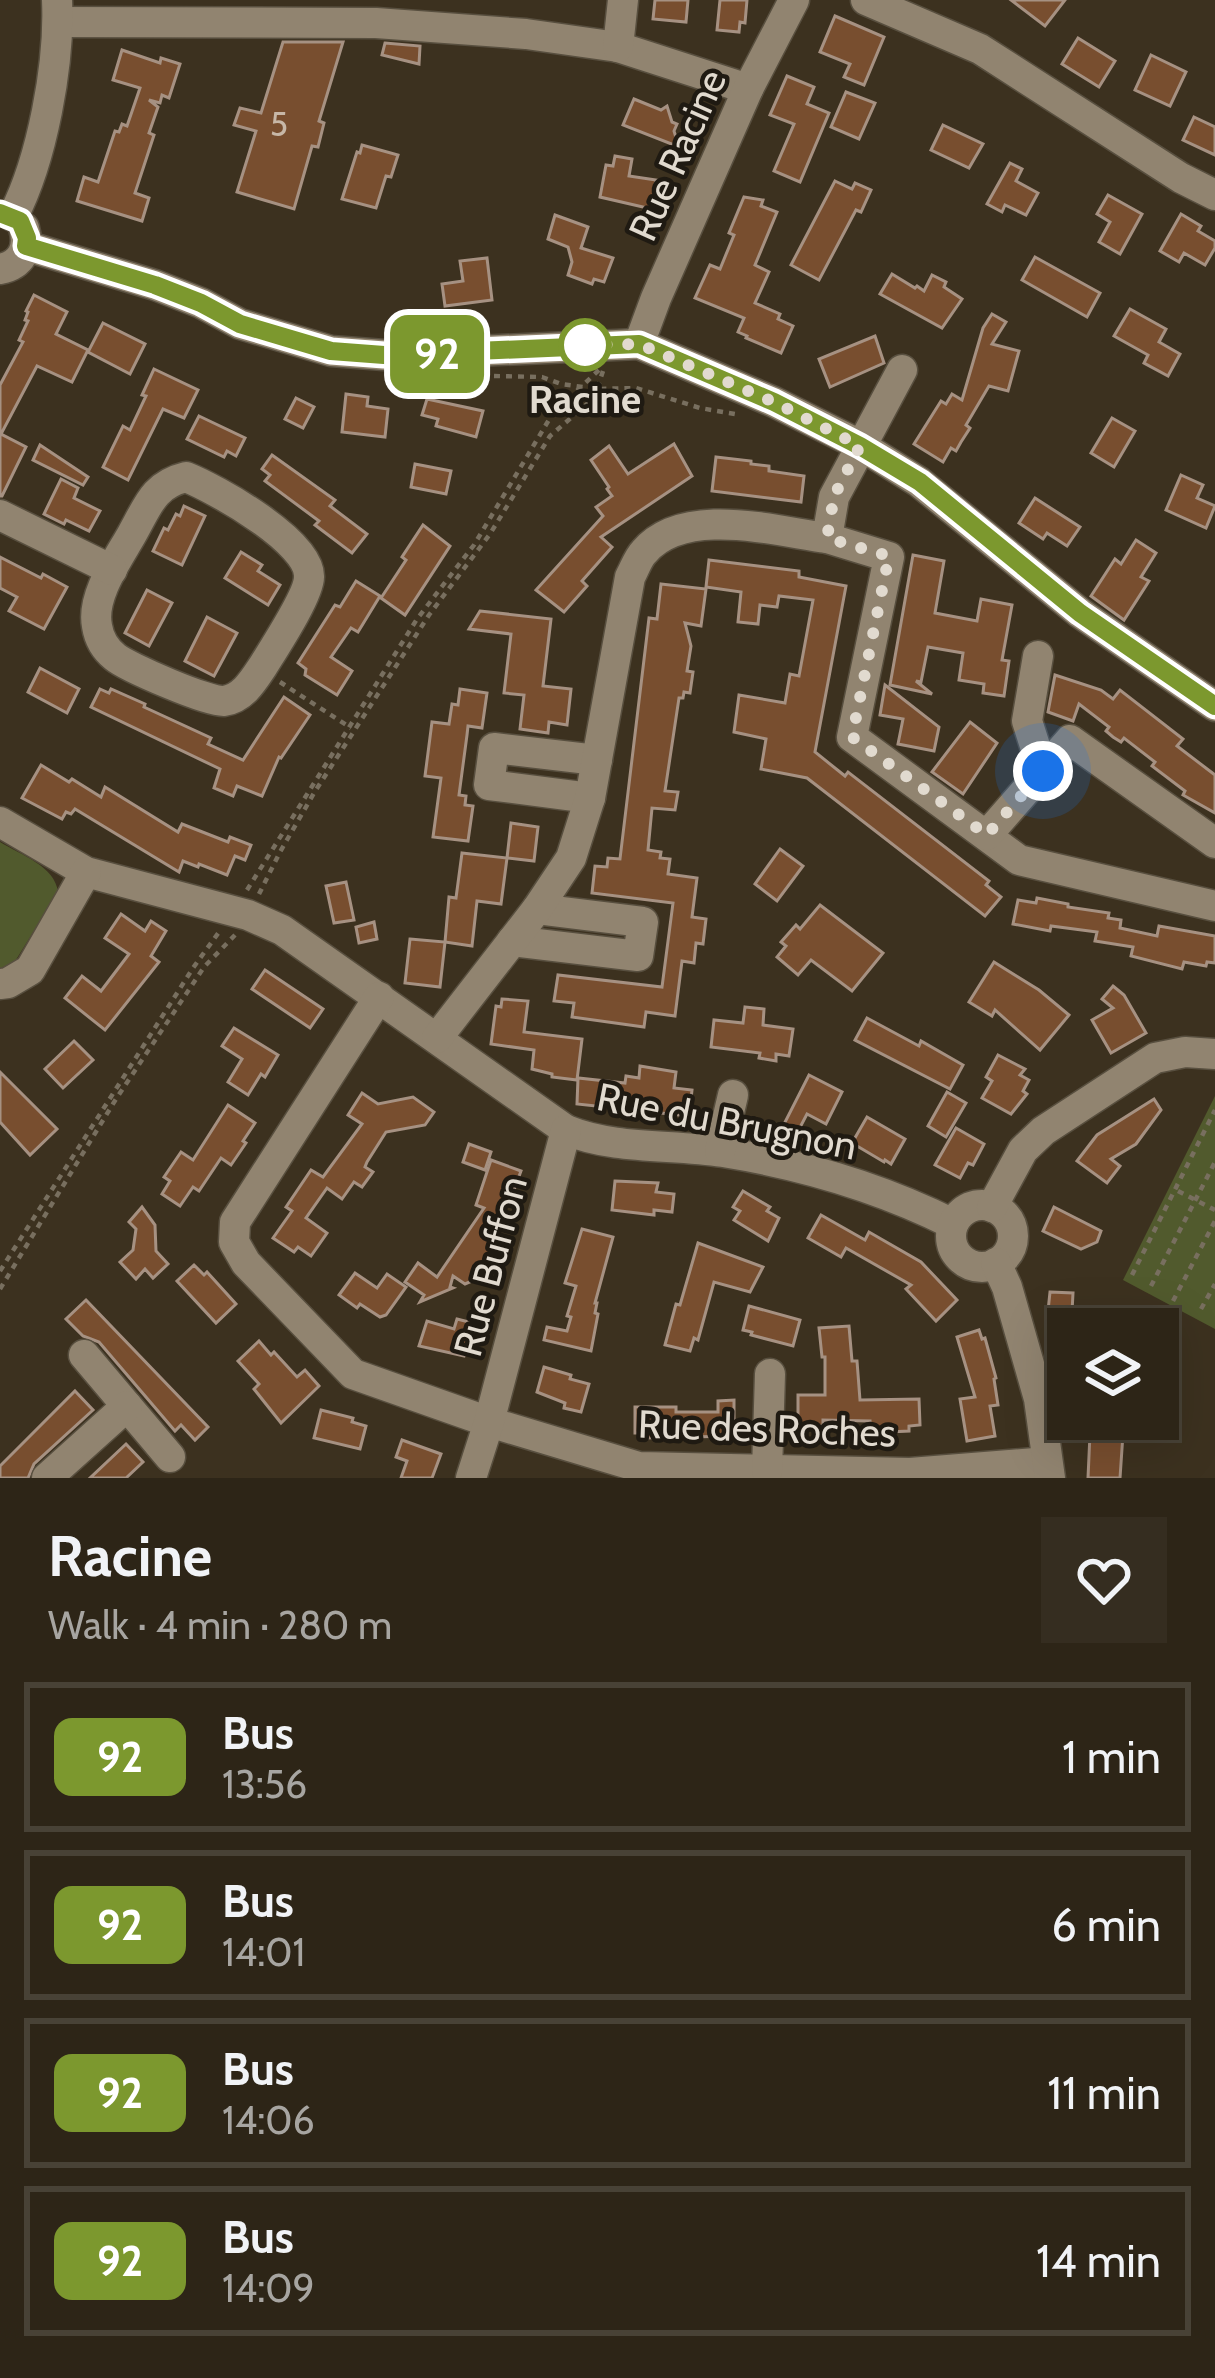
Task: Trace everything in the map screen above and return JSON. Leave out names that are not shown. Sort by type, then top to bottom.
[{"type":"street","points":[[617,46],[623,0]]},
{"type":"street","name":"Rue Racine","points":[[639,344],[748,89],[794,0]]},
{"type":"street","points":[[866,0],[980,50],[1181,178],[1215,194]]},
{"type":"street","points":[[0,269],[18,261],[26,246],[24,229],[6,214],[27,183],[53,83],[58,11],[376,23],[526,34],[617,46],[748,89]]},
{"type":"street","points":[[26,246],[155,285],[240,324],[331,351],[384,355],[639,344],[774,402],[920,482],[1080,613],[1215,706]]},
{"type":"street","points":[[827,538],[834,496],[902,370]]},
{"type":"street","points":[[186,477],[248,509],[303,555],[310,571],[309,585],[248,687],[230,700],[212,702],[117,660],[102,644],[96,622],[98,603],[112,570],[154,494],[169,481],[186,477]]},
{"type":"street","points":[[0,515],[112,570]]},
{"type":"street","points":[[437,1038],[571,858],[590,798],[630,577],[644,551],[675,531],[708,523],[827,538],[889,556],[852,737],[1019,860],[1215,906]]},
{"type":"street","points":[[1039,656],[1027,721],[1043,771]]},
{"type":"street","points":[[987,835],[1070,740],[1215,843]]},
{"type":"street","points":[[590,798],[489,785],[494,748],[597,760]]},
{"type":"street","name":"Rue du Brugnon","points":[[0,822],[86,872],[238,913],[282,930],[566,1130],[590,1139],[720,1151],[821,1171],[901,1198],[953,1223]]},
{"type":"street","points":[[0,983],[30,970],[86,872]]},
{"type":"street","points":[[512,941],[638,956],[643,922],[537,909]]},
{"type":"street","name":"Rue des Roches","points":[[380,997],[235,1222],[234,1243],[246,1263],[353,1374],[639,1468],[910,1473],[1049,1470]]},
{"type":"street","points":[[992,1207],[1023,1150],[1043,1131],[1155,1058],[1185,1052],[1215,1054]]},
{"type":"street","points":[[720,1151],[733,1095]]},
{"type":"street","name":"Rue Buffon","points":[[489,1422],[566,1130]]},
{"type":"street","points":[[992,1207],[1012,1229],[1010,1249],[996,1264],[978,1267],[961,1259],[951,1243],[953,1223],[965,1210],[992,1207]]},
{"type":"street","points":[[996,1264],[1036,1384],[1049,1470]]},
{"type":"street","points":[[84,1355],[170,1456]]},
{"type":"street","points":[[767,1471],[770,1374]]},
{"type":"street","points":[[46,1478],[127,1406]]},
{"type":"street","points":[[471,1478],[489,1422]]},
{"type":"path","points":[[0,1271],[180,988],[238,913],[280,852],[352,729],[417,619],[474,545],[553,413],[602,369],[594,398],[550,436],[490,534],[352,729],[238,913],[230,941],[203,967],[0,1289]]},
{"type":"path","points":[[483,374],[502,379],[542,377],[584,387],[637,388],[748,417]]},
{"type":"path","points":[[260,669],[352,729]]},
{"type":"path","points":[[1132,1275],[1215,1110]]},
{"type":"path","points":[[1151,1286],[1215,1162]]},
{"type":"path","points":[[1176,1190],[1215,1210]]},
{"type":"path","points":[[1173,1301],[1215,1221]]},
{"type":"path","points":[[1201,1310],[1215,1284]]},
{"type":"green space","points":[[0,842],[44,868],[58,892],[14,963],[0,972]]},
{"type":"green space","points":[[1215,1096],[1215,1329],[1123,1280]]},
{"type":"building","points":[[655,0],[688,0],[686,22],[653,19]]},
{"type":"building","points":[[720,0],[747,0],[745,23],[740,22],[739,32],[717,30]]},
{"type":"building","points":[[1011,0],[1065,0],[1045,26]]},
{"type":"building","points":[[835,16],[884,37],[864,85],[844,77],[850,64],[820,52]]},
{"type":"building","points":[[1078,38],[1115,61],[1099,87],[1062,64]]},
{"type":"building","points":[[283,42],[343,42],[319,121],[324,123],[318,147],[312,146],[294,209],[237,192],[256,131],[234,125],[240,108],[261,113]]},
{"type":"building","points":[[385,43],[420,46],[419,64],[382,55]]},
{"type":"building","points":[[122,50],[160,63],[161,58],[180,64],[169,98],[162,95],[160,103],[149,100],[158,107],[135,193],[149,198],[142,221],[77,201],[84,177],[98,182],[115,131],[122,124],[127,126],[140,88],[113,80]]},
{"type":"building","points":[[1151,55],[1186,72],[1170,106],[1135,90]]},
{"type":"building","points":[[787,76],[814,87],[807,104],[829,113],[800,182],[774,171],[794,124],[770,115]]},
{"type":"building","points":[[846,92],[875,103],[859,139],[831,127]]},
{"type":"building","points":[[634,99],[661,110],[667,106],[677,124],[679,147],[623,125]]},
{"type":"building","points":[[1194,117],[1215,127],[1215,155],[1183,140]]},
{"type":"building","points":[[943,125],[983,144],[969,168],[931,150]]},
{"type":"building","points":[[362,145],[398,155],[376,208],[342,199]]},
{"type":"building","points":[[615,156],[632,159],[629,176],[656,180],[654,190],[663,192],[660,211],[600,197],[606,165],[613,166]]},
{"type":"building","points":[[1010,163],[1022,169],[1016,181],[1038,193],[1026,215],[1005,205],[1002,212],[987,204]]},
{"type":"building","points":[[835,181],[852,189],[855,183],[871,190],[819,280],[791,265]]},
{"type":"building","points":[[1108,195],[1142,214],[1120,254],[1099,242],[1110,222],[1097,214]]},
{"type":"building","points":[[744,197],[763,200],[761,206],[777,212],[755,265],[769,272],[755,303],[793,326],[781,353],[738,332],[744,318],[695,298],[710,265],[720,269]]},
{"type":"building","points":[[1181,214],[1215,241],[1205,265],[1184,253],[1179,262],[1160,251]]},
{"type":"building","points":[[555,215],[588,227],[581,248],[613,258],[604,282],[594,279],[592,284],[568,275],[572,262],[568,247],[548,239]]},
{"type":"building","points":[[1035,257],[1100,293],[1087,317],[1022,280]]},
{"type":"building","points":[[487,258],[492,300],[445,306],[442,284],[463,281],[460,261]]},
{"type":"building","points":[[892,274],[924,291],[932,275],[962,299],[942,328],[880,294]]},
{"type":"building","points":[[34,295],[67,312],[56,334],[88,350],[72,382],[37,366],[1,434],[26,447],[0,496],[0,385],[23,342],[19,340]]},
{"type":"building","points":[[1130,309],[1166,329],[1159,342],[1180,354],[1168,376],[1144,363],[1148,355],[1114,336]]},
{"type":"building","points":[[992,314],[1006,322],[992,344],[1019,351],[1008,391],[989,386],[966,425],[970,428],[943,462],[914,444],[941,401],[946,404],[952,394],[962,400],[983,328]]},
{"type":"building","points":[[103,323],[145,344],[130,374],[88,352]]},
{"type":"building","points":[[875,336],[884,363],[830,387],[819,359]]},
{"type":"building","points":[[154,369],[198,390],[184,418],[163,409],[128,480],[103,467],[123,426],[130,430]]},
{"type":"building","points":[[346,394],[368,397],[367,406],[388,409],[385,437],[342,432]]},
{"type":"building","points":[[296,398],[314,407],[303,428],[285,419]]},
{"type":"building","points":[[427,399],[483,411],[476,437],[436,426],[438,419],[422,415]]},
{"type":"building","points":[[199,416],[245,438],[236,456],[227,451],[224,457],[187,439]]},
{"type":"building","points":[[1112,418],[1135,431],[1114,467],[1091,453]]},
{"type":"building","points":[[674,444],[692,476],[601,537],[612,547],[582,581],[587,586],[564,612],[536,590],[603,516],[596,507],[612,496],[591,460],[609,446],[628,474]]},
{"type":"building","points":[[40,445],[88,477],[83,485],[33,460]]},
{"type":"building","points":[[272,455],[335,500],[330,506],[367,534],[352,553],[315,525],[319,521],[265,481],[270,475],[262,469]]},
{"type":"building","points":[[716,457],[804,476],[801,502],[712,491]]},
{"type":"building","points":[[415,464],[451,471],[446,494],[411,487]]},
{"type":"building","points":[[1181,475],[1203,485],[1197,498],[1215,506],[1206,528],[1166,510]]},
{"type":"building","points":[[61,479],[78,488],[74,498],[100,511],[89,531],[44,514]]},
{"type":"building","points":[[1035,498],[1080,527],[1067,546],[1047,533],[1043,539],[1019,523]]},
{"type":"building","points":[[184,506],[205,516],[182,565],[153,551],[164,528],[168,530]]},
{"type":"building","points":[[423,525],[450,546],[405,615],[381,598]]},
{"type":"building","points":[[1136,540],[1156,553],[1141,577],[1149,581],[1124,620],[1091,596],[1115,559],[1121,564]]},
{"type":"building","points":[[241,552],[262,565],[258,571],[280,585],[268,605],[225,578]]},
{"type":"building","points":[[913,555],[944,561],[935,613],[977,621],[981,599],[1012,605],[1002,660],[1009,661],[1004,696],[983,693],[984,684],[959,680],[963,653],[928,647],[921,682],[916,681],[932,694],[890,685]]},
{"type":"building","points":[[0,557],[67,587],[44,629],[9,611],[17,597],[0,588]]},
{"type":"building","points":[[709,560],[799,571],[799,577],[846,586],[815,752],[989,881],[986,885],[1001,897],[985,916],[807,778],[761,769],[766,739],[734,732],[739,695],[785,703],[790,674],[799,676],[813,600],[779,596],[777,607],[760,605],[758,624],[738,622],[741,592],[706,587]]},
{"type":"building","points":[[356,581],[380,596],[358,632],[351,628],[331,657],[352,671],[337,695],[305,675],[306,669],[298,663]]},
{"type":"building","points":[[661,584],[706,589],[701,626],[685,623],[691,646],[687,671],[693,672],[690,693],[679,698],[665,791],[678,792],[675,810],[652,808],[648,850],[670,859],[668,874],[697,878],[692,917],[706,919],[703,944],[696,943],[694,963],[682,961],[675,1016],[646,1012],[644,1027],[572,1017],[574,1003],[554,1001],[558,975],[662,987],[673,903],[592,893],[595,866],[607,867],[608,858],[620,859],[649,618],[657,619]]},
{"type":"building","points":[[147,590],[172,603],[149,646],[125,633]]},
{"type":"building","points":[[480,611],[551,619],[543,686],[571,689],[567,725],[549,722],[548,733],[520,729],[524,695],[504,693],[511,634],[469,629]]},
{"type":"building","points":[[207,617],[237,633],[214,676],[185,661]]},
{"type":"building","points":[[40,668],[79,689],[67,713],[28,692]]},
{"type":"building","points":[[1055,675],[1101,690],[1113,699],[1120,690],[1183,739],[1177,746],[1215,775],[1215,813],[1183,795],[1185,791],[1152,766],[1155,762],[1124,738],[1121,742],[1113,737],[1106,731],[1109,727],[1079,704],[1073,721],[1048,712]]},
{"type":"building","points":[[885,685],[939,727],[934,751],[898,744],[903,719],[880,715]]},
{"type":"building","points":[[100,689],[145,704],[243,760],[284,697],[310,715],[279,757],[262,796],[237,786],[233,796],[214,788],[220,769],[91,707]]},
{"type":"building","points":[[460,689],[487,693],[482,728],[468,726],[459,795],[466,796],[465,805],[473,806],[468,841],[433,837],[441,778],[425,776],[432,722],[449,724]]},
{"type":"building","points":[[970,722],[997,743],[963,794],[932,772]]},
{"type":"building","points":[[41,765],[101,797],[105,787],[178,832],[182,824],[228,842],[230,837],[251,845],[245,860],[235,856],[227,875],[183,861],[179,872],[75,809],[62,819],[22,798]]},
{"type":"building","points":[[511,823],[538,827],[534,861],[507,858]]},
{"type":"building","points":[[780,849],[803,866],[777,901],[755,884]]},
{"type":"building","points":[[462,853],[507,858],[501,904],[477,901],[472,946],[445,942],[449,897],[456,898]]},
{"type":"building","points":[[346,882],[354,920],[334,923],[326,886]]},
{"type":"building","points":[[1037,898],[1109,913],[1108,918],[1121,920],[1120,928],[1157,936],[1159,926],[1215,936],[1215,963],[1184,962],[1182,969],[1131,956],[1133,947],[1095,941],[1097,932],[1013,924],[1018,900],[1036,903]]},
{"type":"building","points":[[820,905],[883,953],[852,991],[811,960],[798,975],[777,957],[786,946],[781,942],[796,925],[800,929]]},
{"type":"building","points":[[121,914],[145,931],[151,921],[166,931],[151,956],[159,962],[105,1030],[65,998],[82,976],[101,991],[129,954],[105,938]]},
{"type":"building","points":[[374,922],[377,939],[359,943],[356,927]]},
{"type":"building","points":[[410,939],[445,942],[440,987],[405,983]]},
{"type":"building","points":[[994,962],[1069,1015],[1040,1050],[995,1010],[992,1016],[969,1002]]},
{"type":"building","points":[[265,970],[323,1009],[310,1028],[252,989]]},
{"type":"building","points":[[1113,986],[1124,995],[1146,1033],[1111,1053],[1092,1020],[1113,1008],[1102,999]]},
{"type":"building","points":[[502,999],[528,1001],[524,1032],[582,1039],[577,1080],[532,1069],[534,1050],[491,1044],[496,1006],[501,1007]]},
{"type":"building","points":[[745,1007],[764,1009],[763,1025],[793,1029],[789,1056],[776,1054],[776,1061],[759,1058],[760,1053],[711,1047],[714,1020],[743,1023]]},
{"type":"building","points":[[867,1018],[963,1065],[950,1089],[855,1040]]},
{"type":"building","points":[[234,1028],[278,1055],[248,1095],[228,1082],[242,1059],[222,1046]]},
{"type":"building","points":[[74,1041],[93,1060],[63,1088],[45,1069]]},
{"type":"building","points":[[998,1055],[1025,1069],[1020,1075],[1029,1080],[1023,1091],[1027,1094],[1011,1114],[982,1098]]},
{"type":"building","points":[[640,1066],[676,1072],[674,1088],[692,1090],[689,1116],[577,1104],[578,1078],[625,1083],[626,1076],[639,1078]]},
{"type":"building","points":[[0,1072],[57,1129],[30,1155],[0,1122]]},
{"type":"building","points":[[809,1075],[842,1092],[826,1124],[807,1114],[795,1137],[781,1130]]},
{"type":"building","points":[[947,1092],[966,1103],[946,1137],[928,1126]]},
{"type":"building","points":[[362,1093],[378,1104],[413,1097],[434,1112],[425,1125],[386,1132],[367,1162],[365,1167],[373,1172],[362,1187],[354,1182],[342,1199],[327,1188],[306,1218],[327,1233],[311,1256],[298,1247],[294,1252],[273,1238],[292,1211],[286,1207],[311,1170],[323,1177],[362,1124],[348,1115]]},
{"type":"building","points":[[1154,1099],[1161,1110],[1136,1144],[1111,1159],[1120,1166],[1107,1183],[1077,1161],[1097,1135]]},
{"type":"building","points":[[228,1105],[255,1123],[246,1143],[231,1165],[221,1158],[199,1191],[193,1187],[180,1206],[162,1194],[170,1181],[164,1177],[181,1152],[193,1160]]},
{"type":"building","points":[[867,1117],[905,1139],[891,1164],[852,1143]]},
{"type":"building","points":[[956,1128],[984,1144],[960,1178],[935,1165]]},
{"type":"building","points":[[469,1144],[491,1152],[485,1170],[463,1162]]},
{"type":"building","points":[[491,1160],[521,1171],[493,1239],[498,1242],[472,1281],[465,1284],[453,1276],[453,1288],[420,1302],[424,1295],[405,1282],[418,1263],[437,1277],[484,1208],[476,1205]]},
{"type":"building","points":[[615,1181],[658,1183],[656,1192],[674,1194],[672,1212],[612,1210]]},
{"type":"building","points":[[743,1191],[779,1218],[768,1241],[734,1220],[740,1211],[733,1207]]},
{"type":"building","points":[[142,1207],[155,1225],[156,1251],[168,1264],[153,1278],[145,1269],[136,1279],[120,1262],[133,1250],[136,1229],[129,1222]]},
{"type":"building","points":[[1054,1207],[1101,1231],[1097,1242],[1081,1249],[1043,1231]]},
{"type":"building","points":[[821,1215],[865,1240],[869,1232],[921,1262],[957,1300],[936,1321],[906,1289],[911,1285],[846,1248],[841,1257],[808,1238]]},
{"type":"building","points":[[582,1229],[613,1237],[595,1303],[598,1314],[591,1351],[544,1340],[547,1327],[567,1331],[576,1286],[565,1283]]},
{"type":"building","points":[[698,1243],[763,1267],[750,1292],[714,1282],[698,1340],[694,1338],[690,1351],[665,1345]]},
{"type":"building","points":[[194,1265],[204,1275],[207,1272],[236,1304],[216,1323],[177,1281]]},
{"type":"building","points":[[355,1273],[377,1288],[387,1274],[406,1287],[380,1317],[339,1295]]},
{"type":"building","points":[[1050,1292],[1073,1293],[1072,1308],[1048,1308]]},
{"type":"building","points":[[86,1300],[208,1427],[195,1440],[181,1425],[175,1431],[99,1342],[83,1336],[66,1319]]},
{"type":"building","points":[[749,1306],[800,1320],[793,1346],[743,1330]]},
{"type":"building","points":[[457,1319],[473,1323],[464,1356],[419,1346],[427,1321],[454,1329]]},
{"type":"building","points":[[849,1326],[860,1400],[919,1399],[920,1425],[888,1432],[870,1432],[870,1421],[823,1420],[823,1426],[798,1426],[798,1395],[825,1395],[819,1328]]},
{"type":"building","points":[[979,1330],[996,1378],[998,1405],[990,1406],[995,1436],[967,1441],[960,1399],[975,1397],[957,1337]]},
{"type":"building","points":[[259,1341],[297,1377],[305,1370],[319,1386],[281,1423],[254,1389],[259,1384],[238,1361]]},
{"type":"building","points":[[544,1367],[589,1384],[581,1412],[537,1392]]},
{"type":"building","points":[[75,1391],[93,1410],[34,1464],[28,1478],[0,1478],[0,1466]]},
{"type":"building","points":[[734,1400],[734,1436],[647,1438],[647,1433],[635,1433],[635,1407],[718,1412],[718,1401]]},
{"type":"building","points":[[321,1410],[366,1426],[360,1449],[314,1438]]},
{"type":"building","points":[[402,1440],[441,1454],[432,1478],[401,1478],[407,1461],[396,1457]]},
{"type":"building","points":[[1090,1440],[1123,1440],[1120,1478],[1088,1478]]},
{"type":"building","points":[[126,1444],[143,1462],[126,1478],[90,1478]]},
{"type":"bus line","name":"92","points":[[0,213],[20,221],[26,246],[155,285],[240,324],[331,351],[384,355],[639,344],[774,402],[920,482],[1080,613],[1215,706]]},
{"type":"place","name":"Racine","points":[[585,345]]},
{"type":"route","points":[[585,345],[639,344],[774,402],[860,446],[834,496],[827,538],[889,556],[852,737],[987,835],[1043,771]]}]
